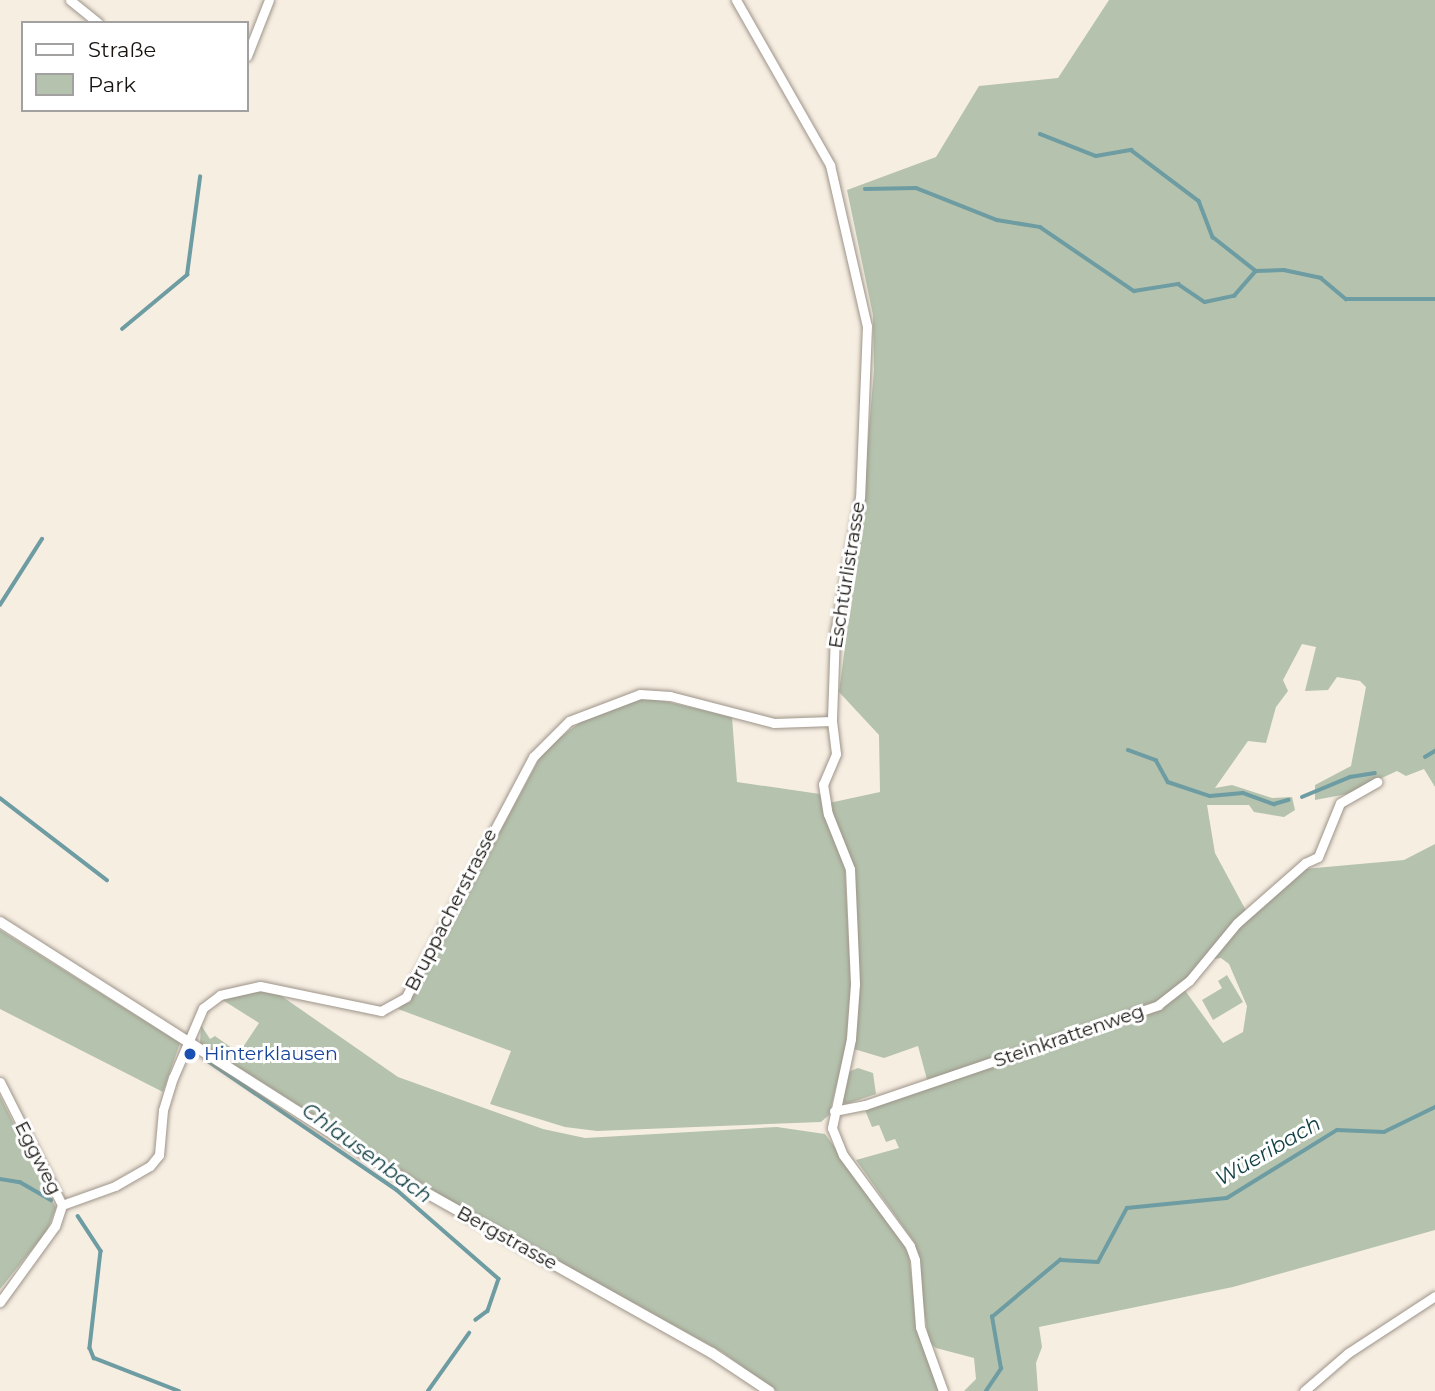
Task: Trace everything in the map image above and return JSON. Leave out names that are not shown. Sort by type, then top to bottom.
[{"type":"street","points":[[70,0],[96,21]]},
{"type":"street","points":[[248,53],[269,0]]},
{"type":"street","name":"Eschtürlistrasse","points":[[736,0],[830,165],[867,326],[860,498],[835,632],[832,721],[836,754],[823,784],[828,814],[850,869],[855,984],[850,1039],[832,1128],[837,1147],[913,1253],[920,1327],[943,1391]]},
{"type":"street","name":"Bruppacherstrasse","points":[[62,1205],[115,1186],[150,1166],[159,1155],[165,1099],[188,1043],[211,1000],[246,986],[280,989],[368,1010],[381,1011],[402,1001],[533,758],[569,721],[640,694],[670,696],[774,723],[832,721]]},
{"type":"street","name":"Steinkrattenweg","points":[[834,1111],[877,1101],[1158,1005],[1189,981],[1237,923],[1305,863],[1318,857],[1340,803],[1377,782]]},
{"type":"street","name":"Bergstrasse","points":[[0,922],[416,1187],[712,1353],[769,1391]]},
{"type":"street","name":"Eggweg","points":[[0,1082],[62,1205],[55,1226],[0,1302]]},
{"type":"street","points":[[1304,1391],[1348,1353],[1435,1296]]},
{"type":"green space","points":[[1109,0],[1435,0],[1435,787],[1424,769],[1406,776],[1397,771],[1347,794],[1315,800],[1315,785],[1351,766],[1366,687],[1360,681],[1337,677],[1328,690],[1305,691],[1316,647],[1302,644],[1283,680],[1288,691],[1276,707],[1266,743],[1248,741],[1215,788],[1232,785],[1272,798],[1292,797],[1295,810],[1284,817],[1254,812],[1249,805],[1207,805],[1215,853],[1250,918],[1304,869],[1404,860],[1435,844],[1435,1230],[1233,1287],[1039,1327],[1042,1347],[1036,1363],[1038,1391],[964,1391],[976,1379],[974,1358],[936,1348],[929,1342],[914,1242],[856,1160],[899,1148],[895,1139],[886,1142],[879,1125],[872,1127],[865,1110],[929,1087],[918,1046],[884,1058],[854,1049],[858,1012],[853,868],[829,803],[880,792],[879,735],[839,692],[860,533],[874,370],[873,315],[847,190],[936,157],[979,86],[1058,78]],"holes":[[[1221,958],[1229,964],[1247,1006],[1243,1032],[1223,1043],[1184,989],[1213,959]]]},
{"type":"green space","points":[[647,697],[732,717],[737,782],[820,794],[845,866],[851,986],[846,1047],[829,1115],[821,1122],[597,1131],[565,1127],[490,1104],[511,1051],[398,1009],[410,998],[544,750],[588,716]]},
{"type":"green space","points":[[0,930],[180,1043],[163,1092],[0,1009]]},
{"type":"green space","points":[[1227,975],[1243,1002],[1213,1020],[1202,1000],[1222,988],[1218,981]]},
{"type":"green space","points":[[254,990],[280,995],[398,1077],[543,1129],[585,1138],[777,1127],[825,1134],[899,1234],[909,1256],[918,1331],[939,1391],[776,1391],[722,1352],[445,1198],[200,1043],[201,1025],[210,1039],[215,1036],[239,1053],[259,1023],[221,999]]},
{"type":"green space","points":[[858,1068],[873,1073],[876,1094],[846,1104],[842,1100],[848,1072]]},
{"type":"green space","points":[[0,1096],[56,1208],[47,1231],[0,1289]]},
{"type":"waterway","points":[[1040,134],[1096,156],[1131,150],[1199,201],[1213,237],[1256,271]]},
{"type":"waterway","points":[[122,329],[187,275],[200,177]]},
{"type":"waterway","points":[[865,189],[916,188],[997,220],[1040,227],[1134,291],[1178,284],[1205,302],[1234,296],[1256,271],[1284,270],[1321,278],[1346,299],[1435,299]]},
{"type":"waterway","points":[[0,605],[42,539]]},
{"type":"waterway","points":[[1128,750],[1156,760],[1168,782],[1210,796],[1243,793],[1274,804],[1288,800]]},
{"type":"waterway","points":[[1425,757],[1435,751]]},
{"type":"waterway","points":[[1302,797],[1350,777],[1375,773]]},
{"type":"waterway","points":[[0,798],[107,880]]},
{"type":"waterway","name":"Chlausenbach","points":[[205,1059],[397,1190],[499,1279],[488,1311],[476,1320]]},
{"type":"waterway","name":"Wüeribach","points":[[986,1391],[1001,1369],[992,1317],[1060,1260],[1098,1262],[1127,1208],[1227,1198],[1337,1130],[1384,1132],[1435,1107]]},
{"type":"waterway","name":"Wüeribach","points":[[0,1179],[20,1182],[51,1200]]},
{"type":"waterway","name":"Wüeribach","points":[[78,1216],[101,1251],[90,1348],[94,1358],[179,1391]]},
{"type":"waterway","name":"Chlausenbach","points":[[428,1391],[469,1333]]},
{"type":"place","name":"Hinterklausen","points":[[190,1054]]}]
